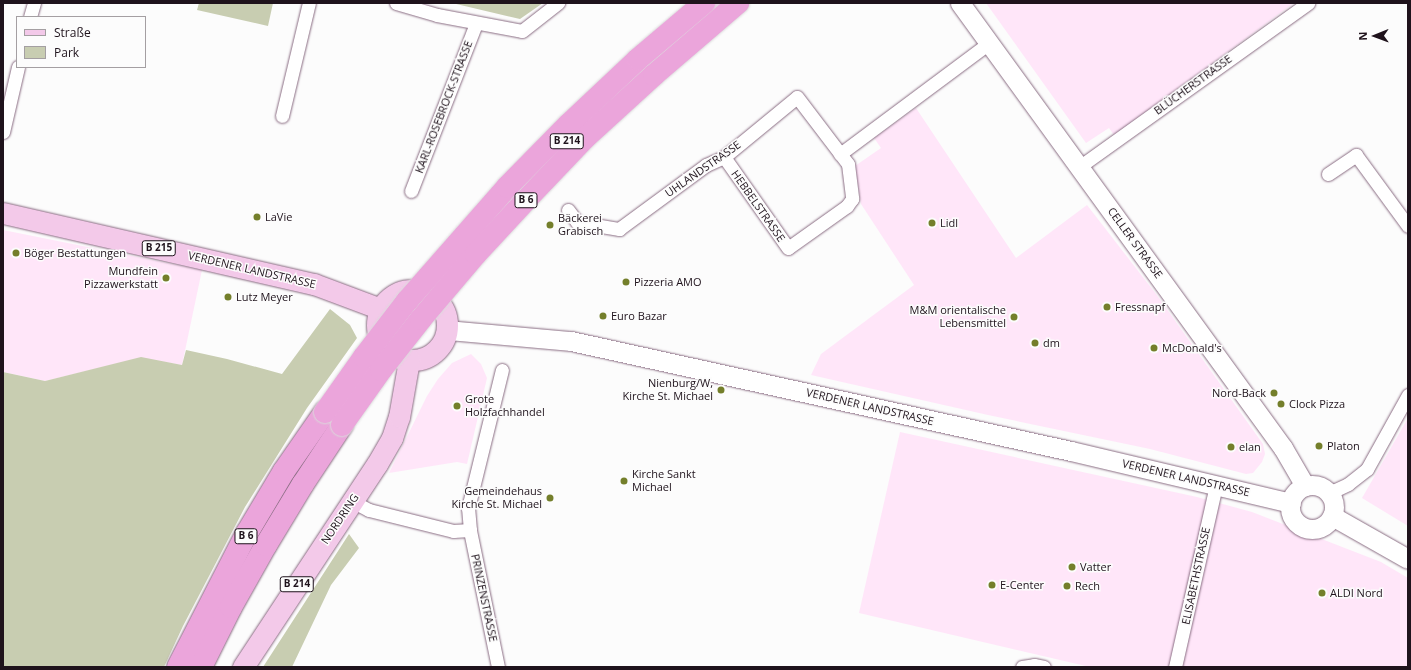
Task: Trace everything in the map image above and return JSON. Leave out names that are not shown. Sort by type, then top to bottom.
[{"type":"highway","name":"B 6","points":[[178,667],[247,533],[284,471],[364,357],[407,301],[502,192],[568,125],[632,65],[704,3]]},
{"type":"highway","name":"B 6","points":[[201,667],[231,607],[303,484],[381,370],[422,319],[476,254],[590,134],[654,75],[738,3]]},
{"type":"main road","name":"B 214","points":[[428,293],[535,173],[567,141],[648,65],[721,3]]},
{"type":"main road","name":"CELLER STRASSE","points":[[960,3],[1283,448],[1305,486]]},
{"type":"main road","name":"VERDENER LANDSTRASSE","points":[[3,213],[314,284],[381,309]]},
{"type":"main road","points":[[409,290],[428,293],[439,302],[445,311],[447,330],[441,345],[430,356],[420,360],[409,360],[398,357],[388,351],[381,342],[378,331],[378,320],[381,309],[388,300],[398,293],[409,290]]},
{"type":"main road","name":"VERDENER LANDSTRASSE","points":[[447,330],[571,341],[1291,503]]},
{"type":"main road","name":"NORDRING","points":[[243,667],[377,464],[392,438],[400,417],[409,360]]},
{"type":"main road","points":[[1305,486],[1318,486],[1329,493],[1334,504],[1332,516],[1323,526],[1310,529],[1303,527],[1298,524],[1291,515],[1291,503],[1295,493],[1305,486]]},
{"type":"main road","points":[[1332,516],[1408,559]]},
{"type":"street","points":[[30,16],[34,3]]},
{"type":"street","points":[[282,116],[309,3]]},
{"type":"street","points":[[396,3],[437,15],[522,31],[558,3]]},
{"type":"street","name":"BLÜCHERSTRASSE","points":[[1079,167],[1308,3]]},
{"type":"street","name":"KARL-ROSEBROCK-STRASSE","points":[[411,191],[476,23]]},
{"type":"street","points":[[840,154],[988,43]]},
{"type":"street","points":[[3,132],[18,68]]},
{"type":"street","name":"UHLANDSTRASSE","points":[[568,210],[577,222],[619,229],[706,165],[724,157],[797,97],[840,154]]},
{"type":"street","name":"HEBBELSTRASSE","points":[[724,157],[788,248],[847,206],[852,199],[848,164],[840,154]]},
{"type":"street","points":[[1328,174],[1356,155],[1408,226]]},
{"type":"street","name":"PRINZENSTRASSE","points":[[498,667],[470,530],[468,508],[502,370]]},
{"type":"street","points":[[1329,493],[1348,484],[1367,468],[1408,395]]},
{"type":"street","name":"ELISABETHSTRASSE","points":[[1175,667],[1216,485]]},
{"type":"street","points":[[352,501],[369,510],[453,531],[470,530]]},
{"type":"street","points":[[1022,667],[1034,665],[1044,667]]},
{"type":"shaded area","points":[[986,3],[1294,3],[1114,135],[1109,128],[1086,143]]},
{"type":"shaded area","points":[[916,108],[1016,258],[1087,205],[1156,294],[1263,444],[1265,454],[1262,462],[1253,473],[1246,474],[1150,449],[988,415],[811,375],[821,354],[914,285],[861,204],[855,166],[881,148],[874,138]]},
{"type":"shaded area","points":[[3,230],[202,270],[182,365],[141,358],[45,381],[3,372]]},
{"type":"shaded area","points":[[471,354],[481,364],[487,378],[467,464],[457,462],[389,473],[427,396],[438,379],[452,363]]},
{"type":"shaded area","points":[[1408,418],[1408,526],[1362,498]]},
{"type":"shaded area","points":[[900,432],[1197,497],[1252,512],[1381,562],[1408,578],[1408,667],[1090,667],[859,613]]},
{"type":"green space","points":[[199,3],[273,3],[268,26],[197,10]]},
{"type":"green space","points":[[452,3],[543,3],[520,19]]},
{"type":"green space","points":[[330,309],[350,325],[357,338],[307,408],[245,507],[183,626],[164,667],[3,667],[3,372],[45,381],[141,357],[182,365],[186,350],[227,359],[282,374]]},
{"type":"green space","points":[[349,534],[359,548],[331,585],[292,667],[263,667]]},
{"type":"place","name":"LaVie","points":[[257,217]]},
{"type":"place","name":"Lidl","points":[[932,223]]},
{"type":"place","name":"Bäckerei Grabisch","points":[[550,225]]},
{"type":"place","name":"Böger Bestattungen","points":[[16,253]]},
{"type":"place","name":"Mundfein Pizzawerkstatt","points":[[166,278]]},
{"type":"place","name":"Pizzeria AMO","points":[[626,282]]},
{"type":"place","name":"Lutz Meyer","points":[[228,297]]},
{"type":"place","name":"Fressnapf","points":[[1107,307]]},
{"type":"place","name":"Euro Bazar","points":[[603,316]]},
{"type":"place","name":"M&M orientalische Lebensmittel","points":[[1014,317]]},
{"type":"place","name":"dm","points":[[1035,343]]},
{"type":"place","name":"McDonald's","points":[[1154,348]]},
{"type":"place","name":"Nienburg/W, Kirche St. Michael","points":[[721,390]]},
{"type":"place","name":"Nord-Back","points":[[1274,393]]},
{"type":"place","name":"Clock Pizza","points":[[1281,404]]},
{"type":"place","name":"Grote Holzfachhandel","points":[[457,406]]},
{"type":"place","name":"Platon","points":[[1319,446]]},
{"type":"place","name":"elan","points":[[1231,447]]},
{"type":"place","name":"Kirche Sankt Michael","points":[[624,481]]},
{"type":"place","name":"Gemeindehaus Kirche St. Michael","points":[[550,498]]},
{"type":"place","name":"Vatter","points":[[1072,567]]},
{"type":"place","name":"E-Center","points":[[992,585]]},
{"type":"place","name":"Rech","points":[[1067,586]]},
{"type":"place","name":"ALDI Nord","points":[[1322,593]]}]
